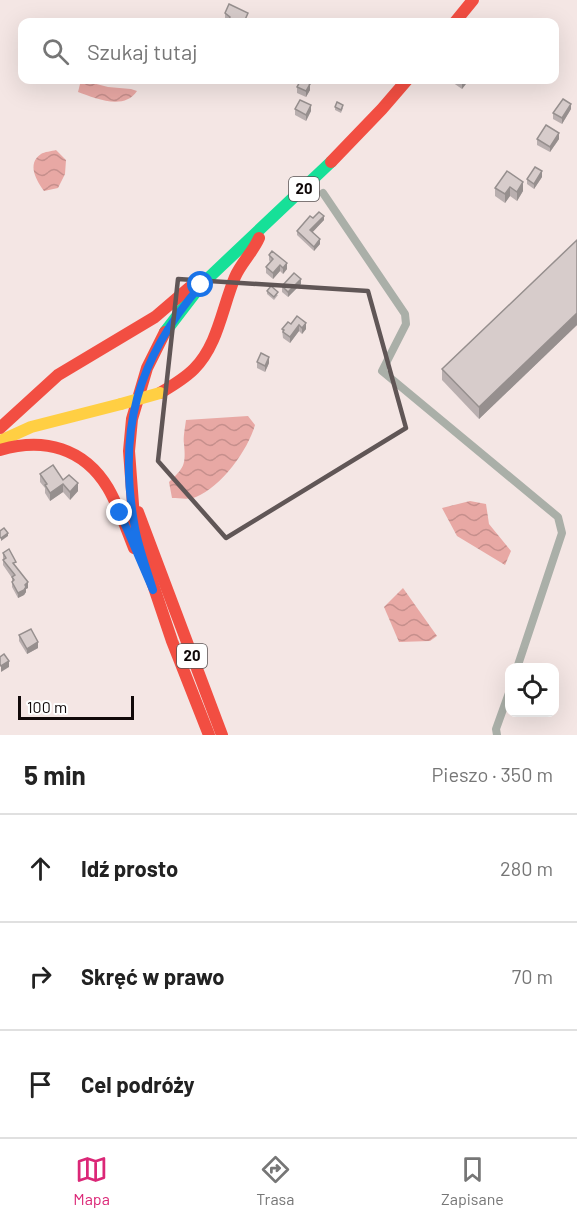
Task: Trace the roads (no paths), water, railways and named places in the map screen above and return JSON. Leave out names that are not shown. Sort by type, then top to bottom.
[{"type":"main road","points":[[458,18],[473,0]]},
{"type":"main road","name":"20","points":[[209,735],[153,590],[135,531],[129,451],[132,419],[140,387],[165,330],[201,285],[346,146],[403,84]]},
{"type":"main road","points":[[0,441],[31,427],[160,393],[188,376],[208,353],[236,274],[258,241],[260,230]]},
{"type":"main road","points":[[0,428],[58,375],[155,317],[190,287],[201,285]]},
{"type":"main road","points":[[0,450],[37,444],[60,448],[85,461],[100,475],[114,499],[153,590]]},
{"type":"main road","name":"20","points":[[131,491],[222,735]]},
{"type":"street","points":[[323,193],[405,314],[406,324],[382,371],[558,517],[562,533],[519,663]]},
{"type":"street","points":[[497,735],[496,729],[505,704]]},
{"type":"water","points":[[80,84],[96,84],[137,91],[131,97],[117,102],[78,92]]},
{"type":"water","points":[[56,150],[66,160],[65,174],[58,188],[44,191],[34,172],[34,163],[41,154]]},
{"type":"water","points":[[248,416],[255,425],[251,435],[240,456],[224,476],[215,485],[196,497],[172,498],[169,482],[184,462],[186,420]]},
{"type":"water","points":[[470,501],[486,504],[489,524],[511,551],[505,565],[457,536],[442,508]]},
{"type":"water","points":[[403,588],[437,636],[430,641],[399,642],[384,607]]}]
